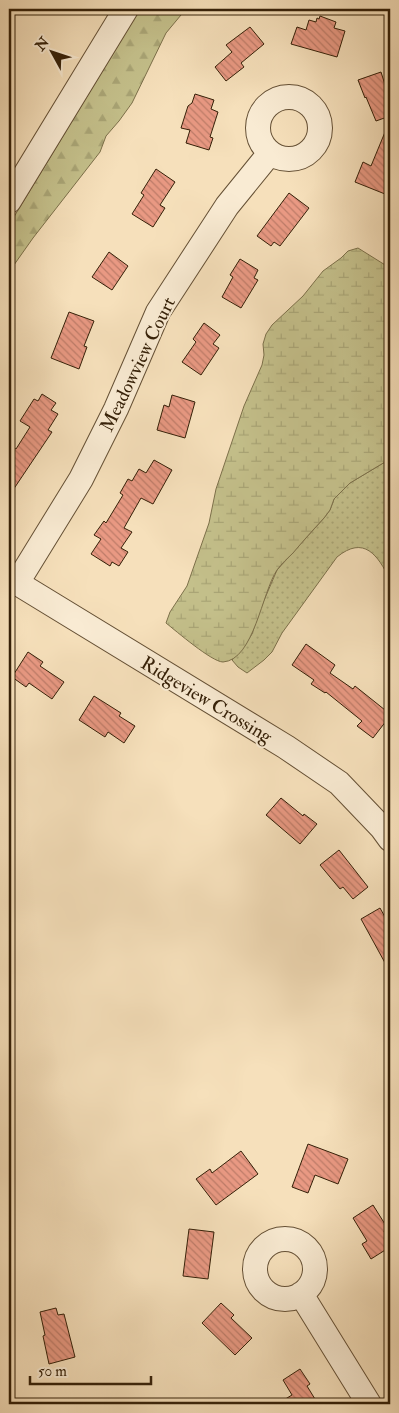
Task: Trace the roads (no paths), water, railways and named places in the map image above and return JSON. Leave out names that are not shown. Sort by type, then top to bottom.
[{"type":"street","points":[[9,201],[126,9]]},
{"type":"street","name":"Meadowview Court","points":[[13,580],[81,479],[116,409],[158,312],[227,206],[270,153]]},
{"type":"street","name":"Ridgeview Crossing","points":[[13,580],[286,747],[332,778],[382,828],[390,840]]},
{"type":"street","points":[[301,1294],[369,1404]]}]
